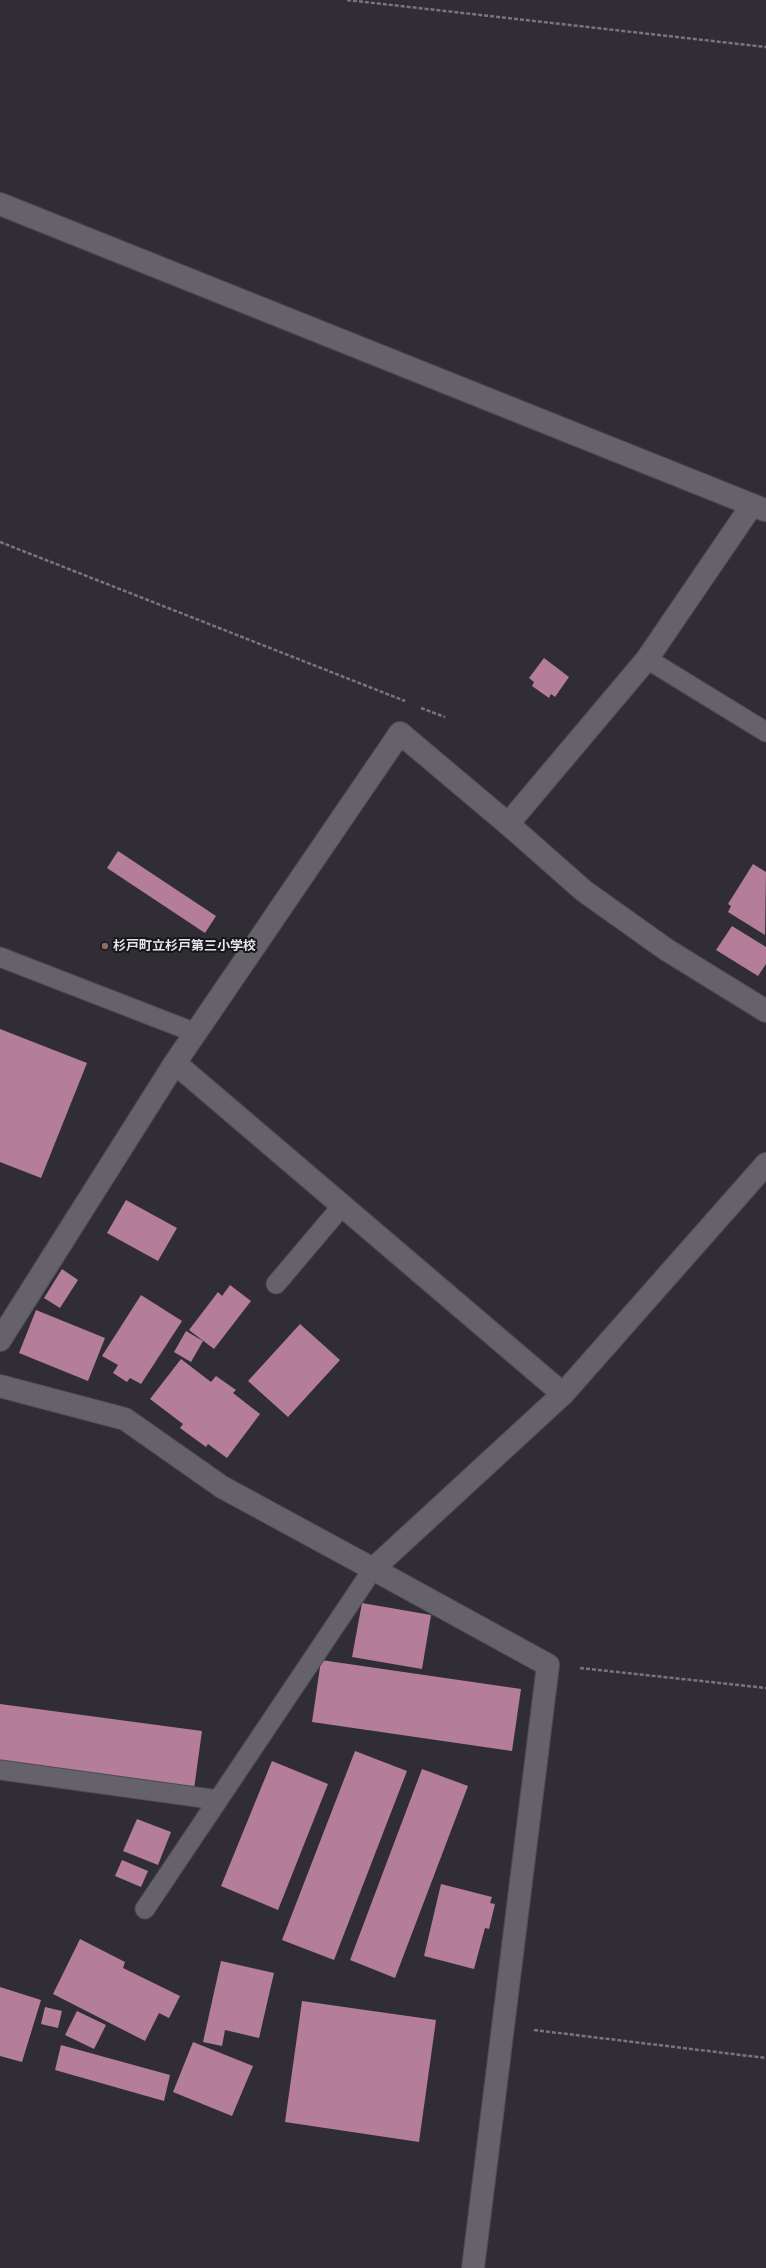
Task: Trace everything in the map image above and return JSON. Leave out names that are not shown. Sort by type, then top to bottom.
[{"type":"street","points":[[0,204],[759,507],[647,659],[508,824]]},
{"type":"street","points":[[0,1340],[176,1063],[400,733],[508,824],[584,892],[667,950],[766,1011]]},
{"type":"street","points":[[176,1063],[563,1394]]},
{"type":"street","points":[[373,1569],[563,1394],[766,1164]]},
{"type":"street","points":[[0,1386],[125,1419],[222,1487],[548,1665],[473,2268]]},
{"type":"lane","points":[[647,659],[766,732]]},
{"type":"lane","points":[[0,957],[196,1033]]},
{"type":"lane","points":[[276,1284],[342,1206]]},
{"type":"lane","points":[[145,1909],[373,1569]]},
{"type":"lane","points":[[0,1770],[218,1800]]},
{"type":"path","points":[[347,0],[766,47]]},
{"type":"path","points":[[0,542],[408,702]]},
{"type":"path","points":[[415,705],[444,717]]},
{"type":"path","points":[[548,1665],[766,1688]]},
{"type":"path","points":[[503,2026],[766,2058]]},
{"type":"building","points":[[544,658],[569,677],[555,697],[551,694],[549,698],[532,686],[534,682],[529,678]]},
{"type":"building","points":[[118,851],[216,916],[205,933],[107,868]]},
{"type":"building","points":[[753,864],[766,872],[765,935],[728,912],[731,906],[728,904]]},
{"type":"building","points":[[732,926],[766,947],[766,964],[758,976],[716,950]]},
{"type":"building","points":[[0,1029],[87,1063],[41,1178],[0,1162]]},
{"type":"building","points":[[126,1200],[177,1228],[158,1261],[107,1233]]},
{"type":"building","points":[[62,1269],[78,1280],[60,1308],[44,1298]]},
{"type":"building","points":[[230,1285],[251,1301],[214,1349],[189,1330],[218,1292],[222,1296]]},
{"type":"building","points":[[141,1295],[182,1321],[141,1384],[130,1378],[127,1382],[113,1373],[118,1365],[102,1356]]},
{"type":"building","points":[[36,1310],[105,1338],[88,1381],[19,1353]]},
{"type":"building","points":[[300,1324],[340,1360],[288,1417],[248,1381]]},
{"type":"building","points":[[186,1331],[203,1341],[191,1362],[174,1352]]},
{"type":"building","points":[[181,1359],[211,1382],[216,1376],[236,1390],[233,1393],[260,1414],[227,1458],[208,1444],[206,1447],[180,1428],[183,1424],[150,1399]]},
{"type":"building","points":[[362,1603],[431,1615],[422,1669],[352,1657]]},
{"type":"building","points":[[321,1660],[521,1689],[512,1751],[312,1722]]},
{"type":"building","points":[[0,1704],[202,1731],[194,1789],[0,1763]]},
{"type":"building","points":[[355,1751],[407,1771],[334,1960],[282,1940]]},
{"type":"building","points":[[272,1761],[328,1784],[278,1910],[221,1886]]},
{"type":"building","points":[[422,1769],[468,1786],[395,1978],[350,1960]]},
{"type":"building","points":[[137,1819],[171,1832],[158,1865],[123,1851]]},
{"type":"building","points":[[122,1860],[148,1871],[141,1887],[115,1876]]},
{"type":"building","points":[[441,1884],[492,1897],[490,1903],[495,1904],[489,1929],[485,1928],[474,1969],[424,1956]]},
{"type":"building","points":[[80,1939],[125,1962],[123,1968],[180,1996],[169,2018],[159,2013],[145,2041],[53,1994]]},
{"type":"building","points":[[221,1961],[274,1973],[259,2038],[225,2030],[222,2046],[203,2042]]},
{"type":"building","points":[[0,1987],[41,2000],[22,2062],[0,2056]]},
{"type":"building","points":[[302,2001],[436,2020],[419,2142],[285,2122]]},
{"type":"building","points":[[45,2007],[62,2011],[58,2028],[41,2024]]},
{"type":"building","points":[[77,2011],[106,2025],[94,2049],[65,2035]]},
{"type":"building","points":[[193,2042],[253,2066],[232,2116],[173,2092]]},
{"type":"building","points":[[61,2045],[170,2075],[164,2101],[55,2070]]},
{"type":"place","name":"杉戸町立杉戸第三小学校","points":[[105,946]]}]
